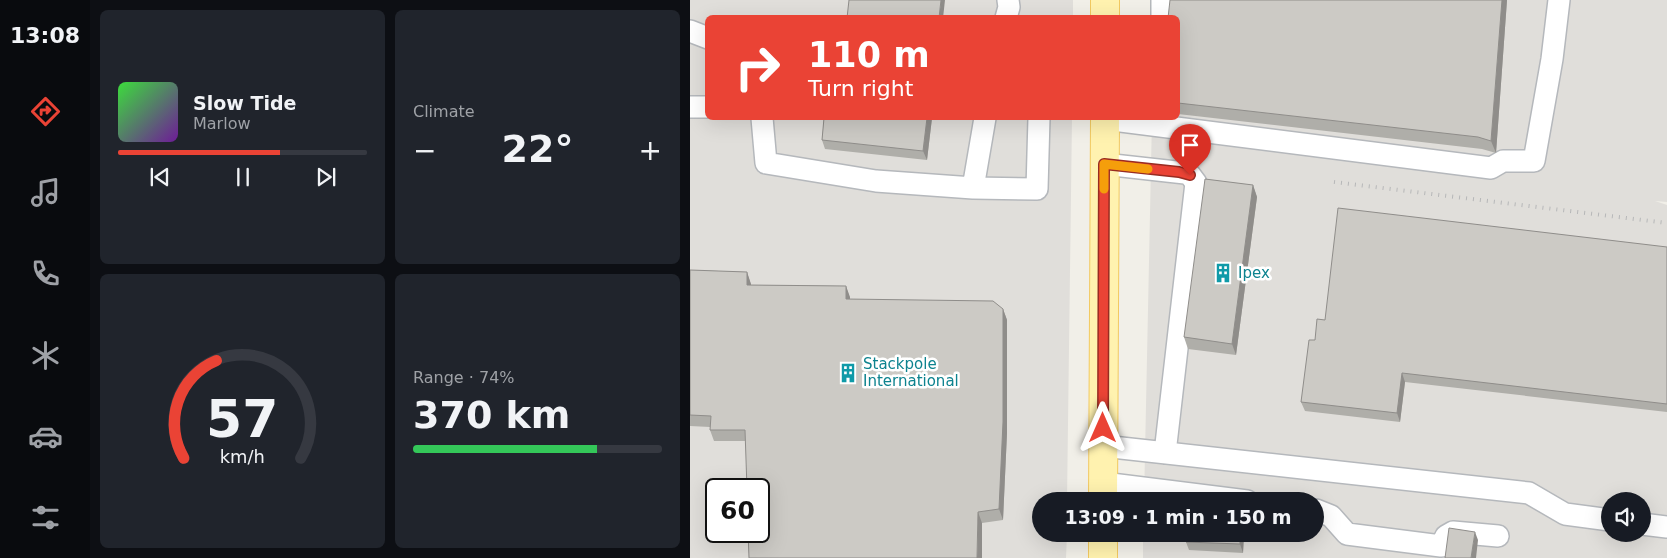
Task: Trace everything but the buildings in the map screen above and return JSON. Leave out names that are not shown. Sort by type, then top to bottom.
[{"type":"main road","points":[[1105,0],[1105,15]]},
{"type":"main road","points":[[1103,492],[1105,120]]},
{"type":"main road","points":[[1103,542],[1103,558]]},
{"type":"lane","points":[[1007,15],[1009,7],[1008,0]]},
{"type":"lane","points":[[1162,0],[1162,15]]},
{"type":"lane","points":[[1132,120],[1159,122],[1491,168],[1503,161],[1534,161],[1552,58],[1559,0]]},
{"type":"lane","points":[[690,31],[705,37]]},
{"type":"lane","points":[[690,107],[705,107]]},
{"type":"lane","points":[[762,120],[766,163],[876,181],[973,188],[1036,189],[1039,120]]},
{"type":"lane","points":[[973,188],[985,120]]},
{"type":"lane","points":[[1104,164],[1185,173],[1190,175],[1196,183],[1165,453]]},
{"type":"lane","points":[[1103,446],[1529,493],[1565,514],[1601,519]]},
{"type":"lane","points":[[1324,513],[1331,516],[1347,534],[1441,546],[1446,536],[1453,532],[1498,536]]},
{"type":"lane","points":[[1651,525],[1667,527]]},
{"type":"shaded area","points":[[690,0],[1073,0],[1073,15],[705,15],[705,120],[1072,120],[1067,492],[1032,492],[1032,542],[1067,542],[1066,558],[690,558]]},
{"type":"shaded area","points":[[1154,0],[1667,0],[1667,202],[1655,201],[1667,205],[1667,558],[1143,558],[1143,542],[1324,542],[1324,492],[1144,492],[1152,120],[1180,120],[1180,15],[1174,15]]},
{"type":"railway","points":[[1334,182],[1667,223]]},
{"type":"slow traffic","points":[[1104,189],[1104,164],[1148,169]]},
{"type":"place","name":"Ipex","points":[[1223,273]]},
{"type":"place","name":"Stackpole International","points":[[848,373]]},
{"type":"route","points":[[1103,428],[1104,164],[1179,172],[1190,175]]}]
